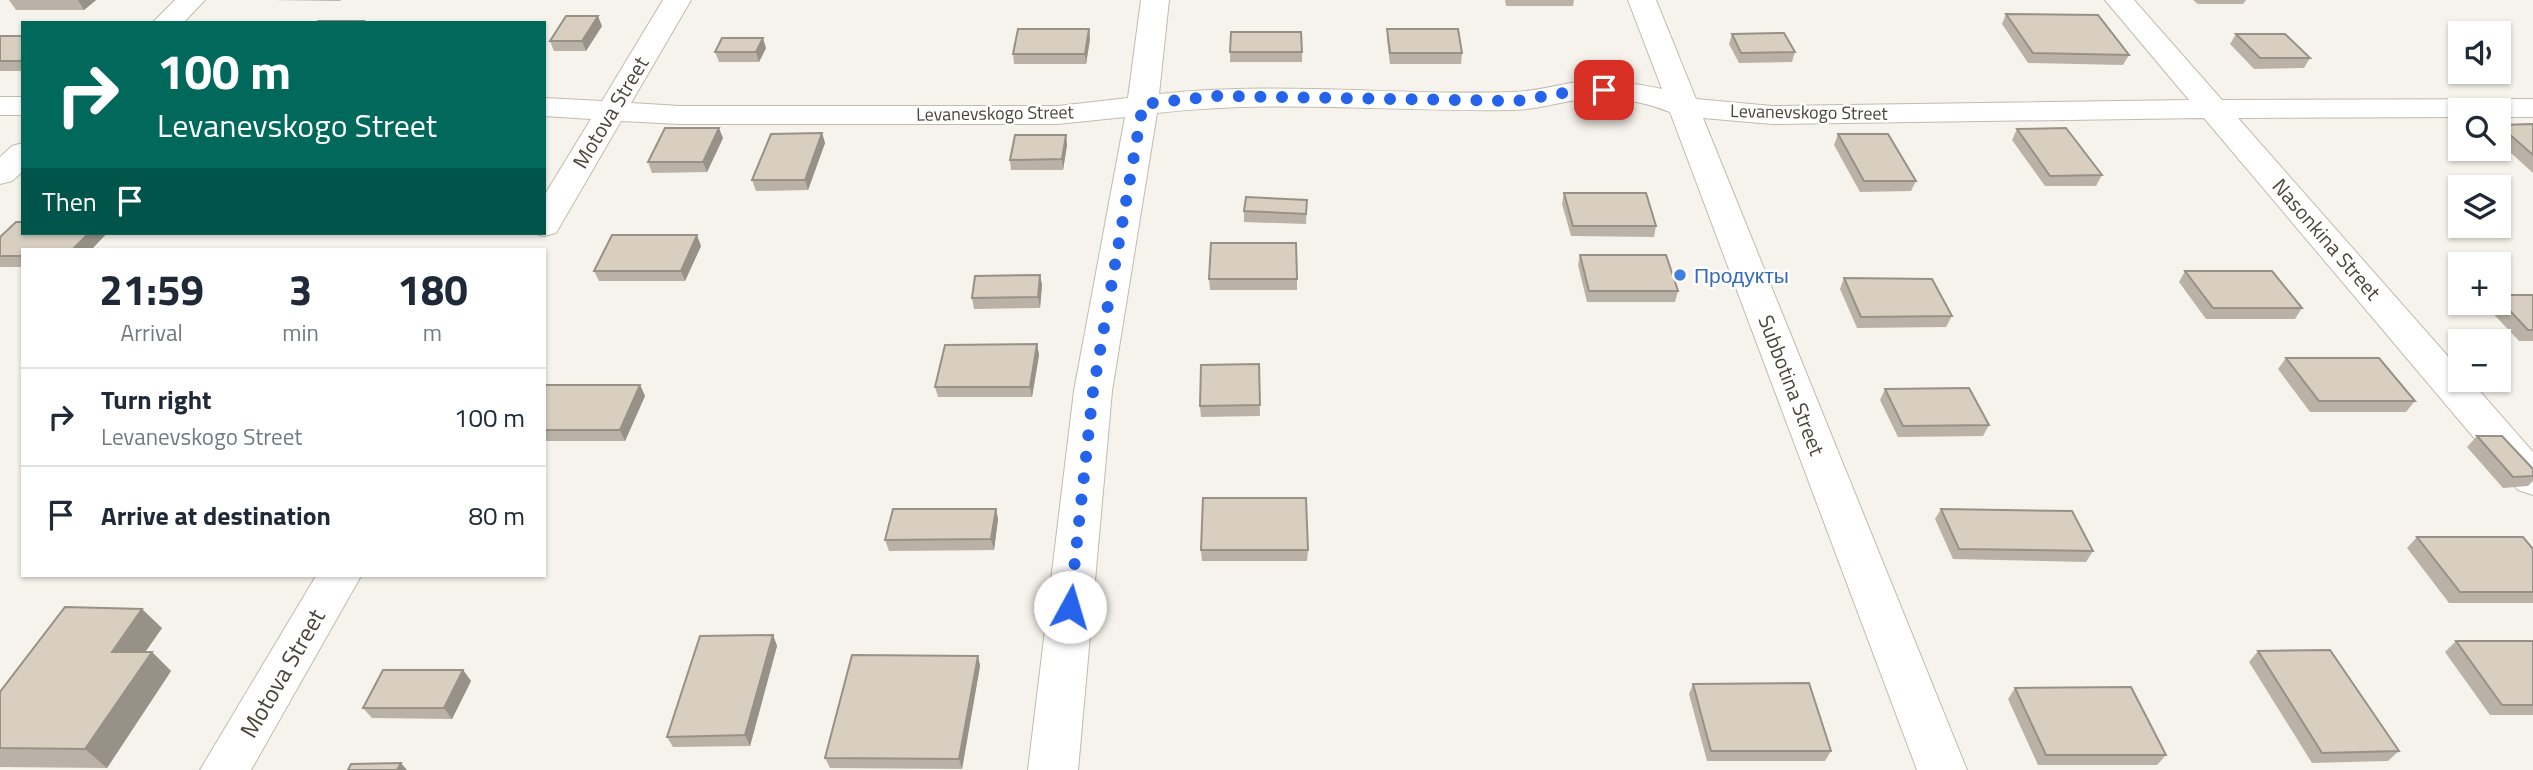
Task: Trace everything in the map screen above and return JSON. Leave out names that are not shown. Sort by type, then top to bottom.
[{"type":"street","points":[[168,21],[191,0]]},
{"type":"street","name":"Motova Street","points":[[546,222],[677,0]]},
{"type":"street","points":[[1053,770],[1093,391],[1143,104],[1155,0]]},
{"type":"street","name":"Subbotina Street","points":[[1642,0],[1942,770]]},
{"type":"street","name":"Nasonkina Street","points":[[2119,0],[2533,479]]},
{"type":"street","name":"Levanevskogo Street","points":[[546,107],[680,115],[1058,115],[1217,96],[1517,101],[1580,90],[1604,90],[1630,91],[1684,107],[1772,115],[2215,108],[2533,108]]},
{"type":"street","points":[[0,106],[21,106]]},
{"type":"street","points":[[0,174],[21,155]]},
{"type":"street","name":"Motova Street","points":[[225,770],[338,577]]},
{"type":"building","points":[[2006,14],[2098,15],[2129,55],[2033,53]]},
{"type":"building","points":[[566,16],[598,16],[582,41],[550,41]]},
{"type":"building","points":[[1018,29],[1089,29],[1085,54],[1013,54]]},
{"type":"building","points":[[1387,29],[1458,29],[1462,53],[1390,53]]},
{"type":"building","points":[[1231,32],[1301,32],[1302,52],[1230,52]]},
{"type":"building","points":[[1784,33],[1795,52],[1741,53],[1732,34]]},
{"type":"building","points":[[2236,34],[2285,34],[2310,58],[2260,58]]},
{"type":"building","points":[[0,36],[21,36],[21,61],[0,61]]},
{"type":"building","points":[[722,38],[763,38],[756,52],[715,52]]},
{"type":"building","points":[[2533,124],[2533,155],[2511,136],[2511,125]]},
{"type":"building","points":[[665,128],[719,128],[703,162],[648,162]]},
{"type":"building","points":[[2066,128],[2102,175],[2050,176],[2017,129]]},
{"type":"building","points":[[822,133],[805,180],[752,180],[771,134]]},
{"type":"building","points":[[1838,134],[1888,134],[1916,181],[1864,181]]},
{"type":"building","points":[[1015,135],[1066,135],[1062,159],[1010,160]]},
{"type":"building","points":[[1564,193],[1646,193],[1656,226],[1573,226]]},
{"type":"building","points":[[1246,197],[1307,200],[1306,214],[1244,211]]},
{"type":"building","points":[[16,222],[21,222],[21,235],[87,235],[74,248],[21,248],[21,256],[0,256],[0,237]]},
{"type":"building","points":[[612,235],[697,235],[681,271],[594,271]]},
{"type":"building","points":[[1211,243],[1296,243],[1297,279],[1209,279]]},
{"type":"building","points":[[1580,255],[1666,255],[1678,291],[1589,291]]},
{"type":"building","points":[[2185,271],[2272,271],[2302,308],[2213,308]]},
{"type":"building","points":[[1040,275],[1038,297],[972,298],[975,276]]},
{"type":"building","points":[[1844,278],[1932,279],[1952,316],[1861,317]]},
{"type":"building","points":[[2511,295],[2533,295],[2533,330],[2528,330],[2511,312]]},
{"type":"building","points":[[1037,344],[1030,387],[935,387],[945,345]]},
{"type":"building","points":[[2286,358],[2379,358],[2415,401],[2319,401]]},
{"type":"building","points":[[1259,364],[1260,405],[1200,406],[1201,365]]},
{"type":"building","points":[[546,385],[640,385],[620,430],[546,430]]},
{"type":"building","points":[[1969,388],[1989,425],[1903,426],[1885,389]]},
{"type":"building","points":[[2477,436],[2502,436],[2533,469],[2533,476],[2513,477]]},
{"type":"building","points":[[1203,498],[1306,498],[1308,550],[1201,550]]},
{"type":"building","points":[[893,509],[996,509],[991,539],[885,540]]},
{"type":"building","points":[[1941,509],[2072,511],[2093,551],[1959,549]]},
{"type":"building","points":[[2417,537],[2523,537],[2533,549],[2533,592],[2460,592]]},
{"type":"building","points":[[65,607],[142,609],[112,652],[152,652],[85,749],[0,748],[0,692]]},
{"type":"building","points":[[773,635],[745,735],[667,737],[700,636]]},
{"type":"building","points":[[2456,641],[2533,641],[2533,705],[2502,705]]},
{"type":"building","points":[[2330,650],[2399,751],[2322,753],[2258,651]]},
{"type":"building","points":[[852,655],[978,656],[959,759],[825,758]]},
{"type":"building","points":[[383,670],[463,670],[444,708],[363,708]]},
{"type":"building","points":[[1809,683],[1831,751],[1711,751],[1693,684]]},
{"type":"building","points":[[2131,687],[2166,755],[2046,755],[2015,688]]},
{"type":"building","points":[[401,763],[397,770],[348,770],[351,764]]},
{"type":"place","name":"Продукты","points":[[1680,275]]},
{"type":"route","points":[[1070,607],[1093,391],[1143,104],[1217,96],[1517,101],[1580,90],[1604,90]]}]
